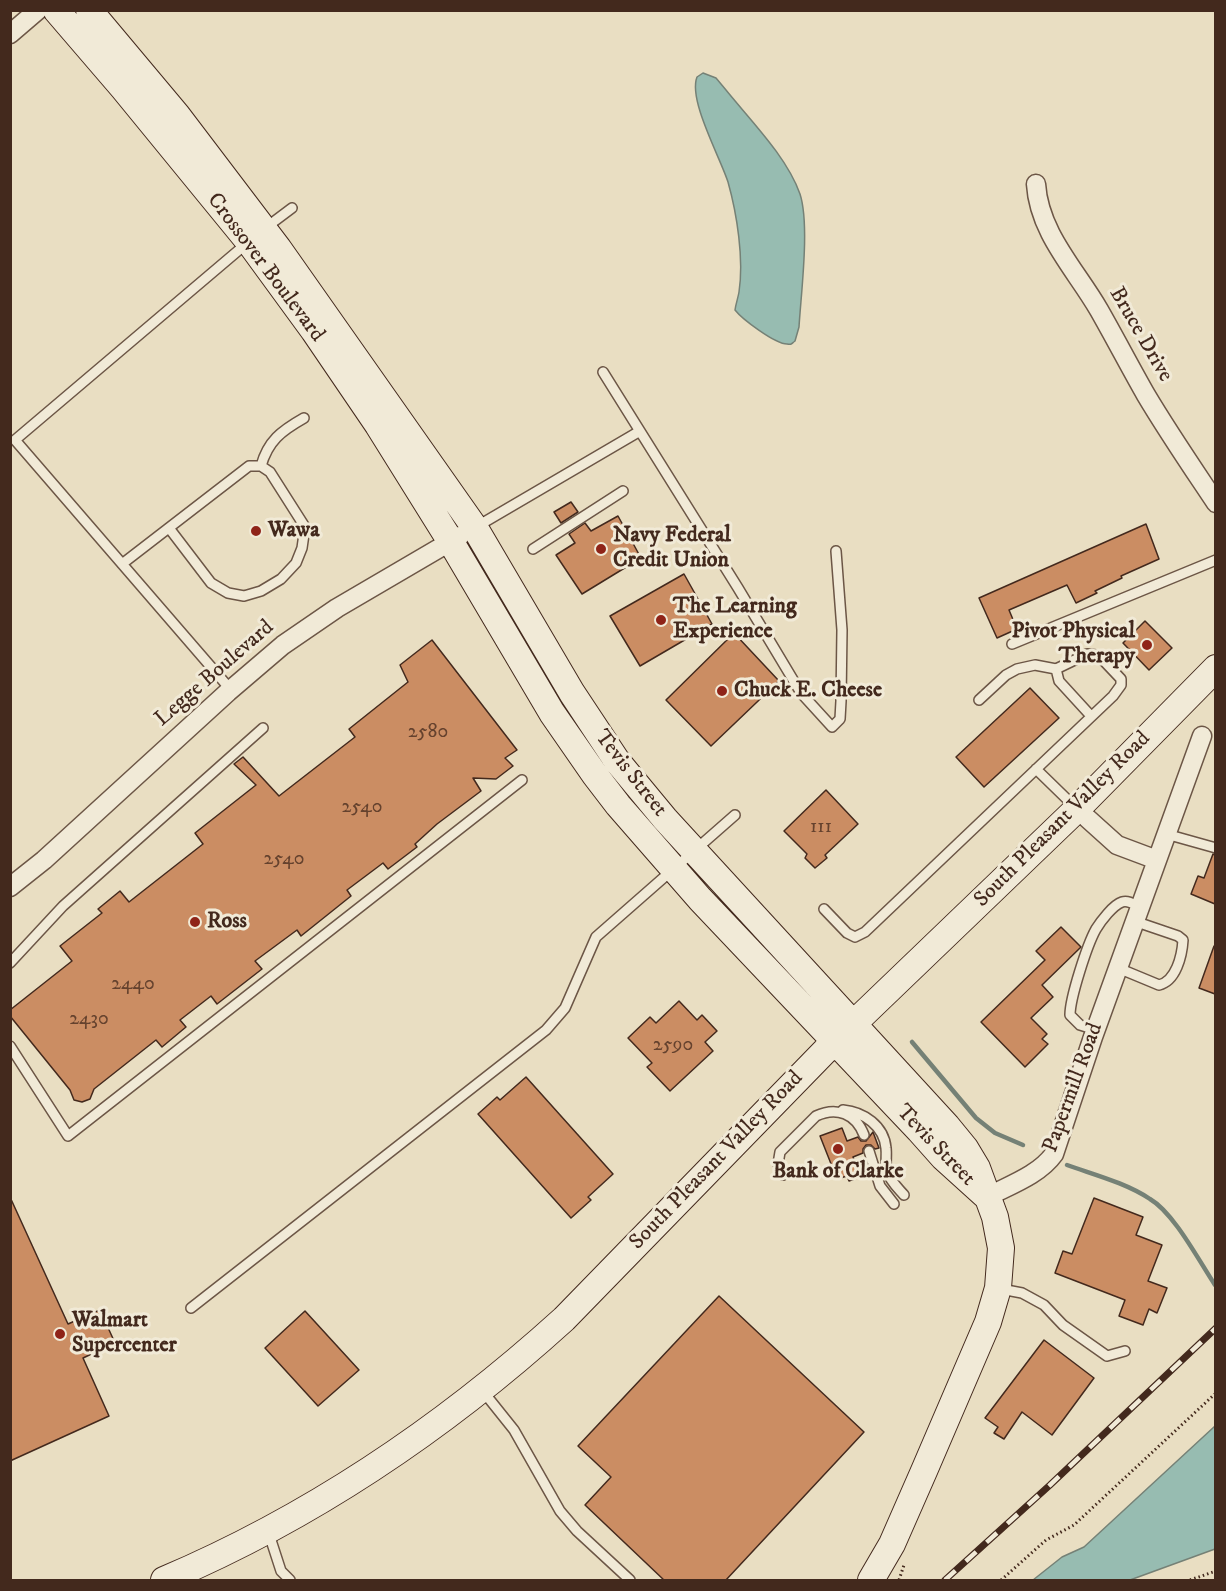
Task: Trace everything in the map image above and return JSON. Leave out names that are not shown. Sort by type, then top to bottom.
[{"type":"main road","name":"Crossover Boulevard","points":[[56,10],[257,236],[475,528]]},
{"type":"main road","name":"Crossover Boulevard","points":[[89,10],[177,115],[257,236],[451,542]]},
{"type":"main road","name":"Tevis Street","points":[[475,528],[593,727],[625,770],[665,819],[854,1023],[965,1148],[977,1168],[987,1197]]},
{"type":"main road","name":"Tevis Street","points":[[451,542],[547,704],[618,805],[673,869],[943,1157],[987,1197]]},
{"type":"main road","name":"South Pleasant Valley Road","points":[[164,1581],[231,1551],[268,1531],[381,1463],[482,1390],[564,1319],[835,1041],[1077,809],[1215,668]]},
{"type":"main road","points":[[871,1581],[892,1544],[988,1322],[998,1288],[1001,1262],[1000,1236],[987,1197]]},
{"type":"main road","points":[[888,1581],[892,1544]]},
{"type":"street","points":[[10,34],[38,10]]},
{"type":"street","name":"Bruce Drive","points":[[1036,184],[1037,201],[1042,216],[1067,262],[1098,308],[1146,394],[1214,499]]},
{"type":"street","name":"Legge Boulevard","points":[[10,887],[44,860],[283,645],[317,621],[475,528]]},
{"type":"street","name":"Papermill Road","points":[[987,1197],[1035,1172],[1054,1154],[1137,914],[1205,737]]},
{"type":"street","points":[[1077,809],[1109,840],[1157,860]]},
{"type":"lane","points":[[231,690],[13,438],[292,208]]},
{"type":"lane","points":[[603,372],[801,693],[832,727],[840,719],[841,702],[842,630],[836,551]]},
{"type":"lane","points":[[261,466],[266,450],[276,437],[304,418]]},
{"type":"lane","points":[[475,528],[640,431]]},
{"type":"lane","points":[[122,564],[249,466],[261,466],[270,472],[305,527],[302,548],[296,563],[281,579],[261,591],[244,596],[228,592],[211,583],[169,528]]},
{"type":"lane","points":[[532,549],[623,491]]},
{"type":"lane","points":[[1012,644],[1215,560]]},
{"type":"lane","points":[[824,909],[847,933],[854,937],[860,935],[1119,690],[1121,679],[1096,655],[1087,654],[1056,669],[1035,664],[1017,669],[1006,675],[979,700]]},
{"type":"lane","points":[[1056,669],[1059,681],[1092,716]]},
{"type":"lane","points":[[10,963],[63,906],[263,728]]},
{"type":"lane","points":[[1036,769],[1077,809]]},
{"type":"lane","points":[[10,1046],[68,1136],[522,780]]},
{"type":"lane","points":[[192,1308],[546,1030],[565,1008],[596,937],[735,815]]},
{"type":"lane","points":[[1166,834],[1215,848]]},
{"type":"lane","points":[[1096,1030],[1080,1025],[1070,1015],[1072,1001],[1093,935],[1104,919],[1120,903],[1129,902],[1137,914],[1183,940],[1181,955],[1172,976],[1166,983],[1160,985],[1148,982],[1118,968]]},
{"type":"lane","points":[[783,1175],[778,1164],[780,1152],[816,1116],[846,1110],[880,1129],[886,1147],[887,1170],[894,1184],[904,1195]]},
{"type":"lane","points":[[833,1111],[843,1112],[855,1120],[864,1135]]},
{"type":"lane","points":[[869,1151],[880,1186],[894,1204]]},
{"type":"lane","points":[[998,1288],[1023,1293],[1044,1305],[1063,1325],[1107,1356],[1125,1351]]},
{"type":"lane","points":[[482,1390],[514,1430],[560,1511],[630,1581]]},
{"type":"lane","points":[[268,1531],[281,1571],[290,1581]]},
{"type":"path","points":[[1001,1581],[1046,1540],[1074,1525],[1215,1393]]},
{"type":"path","points":[[1190,1581],[1215,1571]]},
{"type":"water","points":[[703,73],[716,78],[768,140],[786,166],[800,194],[804,223],[804,259],[799,327],[795,341],[791,344],[782,343],[767,336],[735,310],[741,265],[739,237],[728,182],[706,129],[697,100],[695,87],[697,77]]},
{"type":"water","points":[[1215,1426],[1215,1549],[1130,1580],[1033,1580],[1062,1557],[1084,1547]]},
{"type":"building","points":[[571,502],[578,512],[561,523],[554,512]]},
{"type":"building","name":"Navy Federal Credit Union","points":[[618,516],[641,558],[582,594],[556,555],[575,543],[569,534],[585,523],[591,531]]},
{"type":"building","points":[[1146,524],[1159,559],[1121,576],[1122,578],[1095,591],[1097,593],[1076,603],[1067,585],[1009,610],[1017,629],[997,638],[979,598]]},
{"type":"building","name":"The Learning Experience","points":[[684,574],[712,624],[640,666],[610,616]]},
{"type":"building","name":"Pivot Physical Therapy","points":[[1145,621],[1172,648],[1149,670],[1123,643]]},
{"type":"building","name":"Chuck E. Cheese","points":[[734,633],[779,681],[711,746],[666,700]]},
{"type":"building","points":[[432,640],[517,750],[505,758],[513,766],[496,779],[473,778],[481,791],[437,824],[415,844],[417,847],[388,869],[383,863],[347,890],[351,896],[301,936],[297,930],[255,961],[262,969],[217,1004],[211,996],[180,1020],[186,1027],[162,1047],[156,1040],[94,1089],[90,1099],[82,1102],[74,1100],[70,1090],[10,1016],[10,1010],[72,961],[60,946],[102,913],[98,909],[120,891],[129,902],[203,844],[195,833],[256,785],[234,764],[243,757],[279,796],[355,737],[349,729],[408,682],[400,665]]},
{"type":"building","points":[[1030,688],[1059,718],[984,787],[956,757]]},
{"type":"building","points":[[826,790],[858,824],[825,855],[827,858],[815,868],[805,858],[807,854],[784,831]]},
{"type":"building","points":[[1213,854],[1215,855],[1215,904],[1191,894],[1198,876],[1204,878]]},
{"type":"building","points":[[1061,927],[1081,947],[1042,985],[1053,997],[1031,1018],[1047,1034],[1042,1039],[1048,1044],[1025,1067],[981,1022],[1045,960],[1036,951]]},
{"type":"building","points":[[1215,946],[1215,994],[1199,988]]},
{"type":"building","points":[[679,1001],[697,1020],[702,1015],[717,1031],[705,1042],[713,1051],[670,1091],[647,1067],[652,1063],[628,1038],[650,1017],[656,1023]]},
{"type":"building","points":[[526,1077],[613,1174],[588,1197],[591,1200],[571,1218],[478,1114],[497,1097],[500,1100]]},
{"type":"building","name":"Bank of Clarke","points":[[842,1128],[847,1141],[858,1137],[861,1141],[866,1141],[873,1132],[879,1148],[875,1149],[871,1145],[866,1145],[863,1153],[853,1157],[860,1177],[849,1181],[847,1176],[837,1179],[820,1136]]},
{"type":"building","name":"Walmart Supercenter","points":[[10,1197],[68,1324],[100,1310],[115,1343],[83,1358],[109,1416],[10,1461]]},
{"type":"building","points":[[1094,1198],[1143,1217],[1136,1235],[1162,1245],[1148,1281],[1167,1288],[1157,1313],[1149,1309],[1143,1325],[1119,1316],[1125,1300],[1055,1273],[1063,1251],[1072,1254]]},
{"type":"building","points":[[719,1296],[864,1432],[725,1581],[665,1581],[585,1505],[611,1477],[578,1446]]},
{"type":"building","points":[[305,1311],[359,1370],[318,1406],[265,1348]]},
{"type":"building","points":[[1044,1340],[1094,1378],[1052,1435],[1022,1412],[1004,1439],[994,1433],[998,1427],[985,1418]]},
{"type":"waterway","points":[[912,1042],[976,1118],[995,1133],[1023,1145]]},
{"type":"waterway","points":[[1067,1165],[1131,1188],[1159,1206],[1177,1226],[1215,1285]]},
{"type":"railway","points":[[945,1580],[1050,1485],[1216,1328]]},
{"type":"place","name":"Wawa","points":[[256,531]]},
{"type":"place","name":"Navy Federal Credit Union","points":[[601,549]]},
{"type":"place","name":"The Learning Experience","points":[[661,620]]},
{"type":"place","name":"Pivot Physical Therapy","points":[[1147,645]]},
{"type":"place","name":"Chuck E. Cheese","points":[[722,691]]},
{"type":"place","name":"Ross","points":[[195,922]]},
{"type":"place","name":"Bank of Clarke","points":[[838,1149]]},
{"type":"place","name":"Walmart Supercenter","points":[[60,1334]]}]
